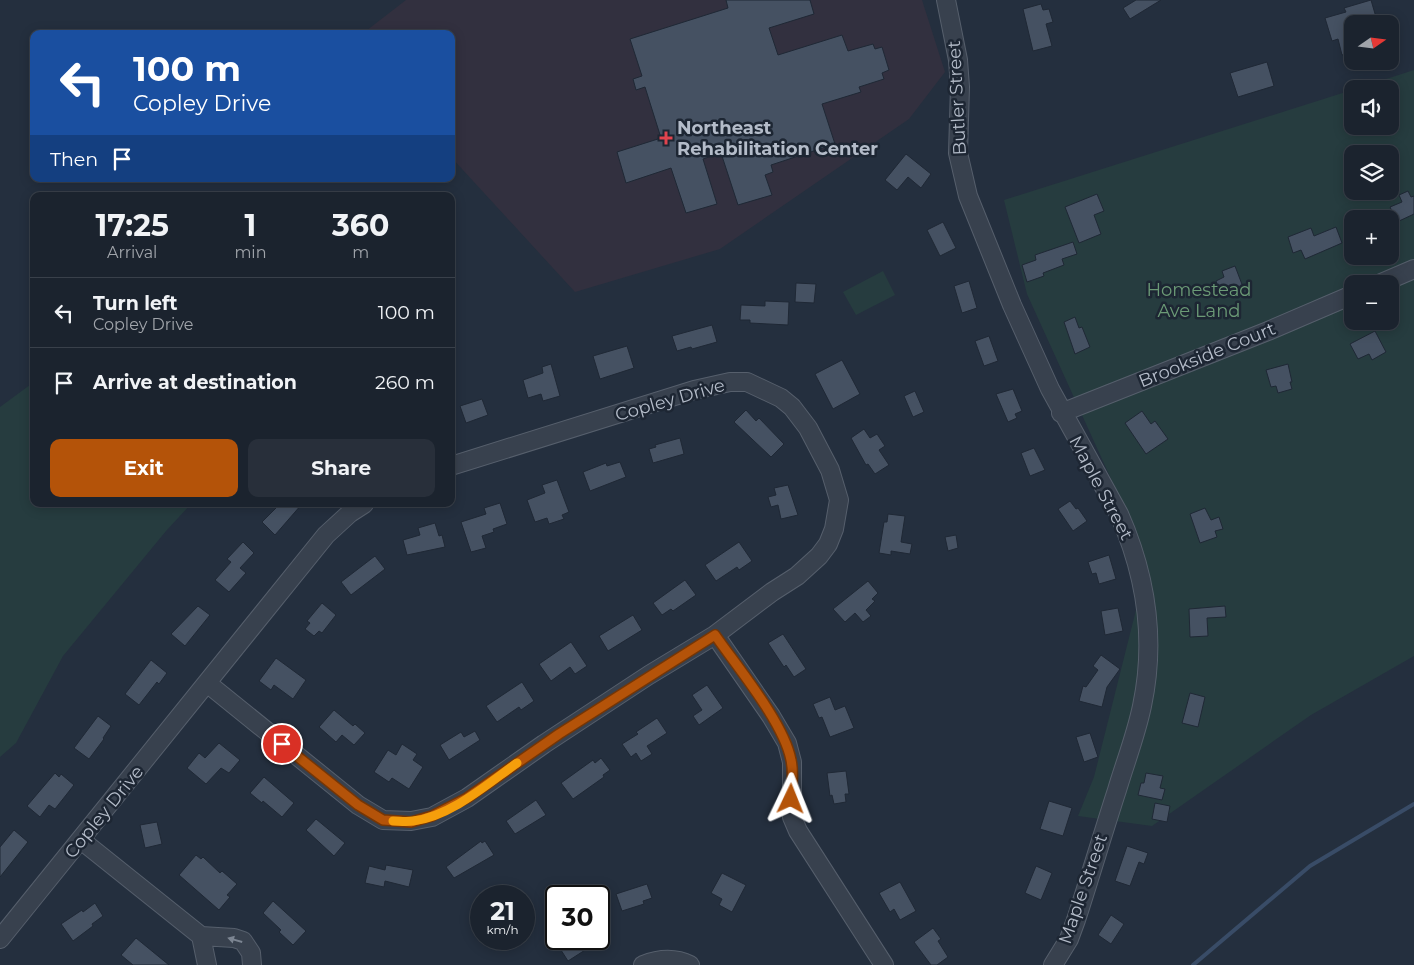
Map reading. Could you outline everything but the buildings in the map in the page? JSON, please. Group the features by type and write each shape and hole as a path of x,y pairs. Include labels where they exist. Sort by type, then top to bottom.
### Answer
{"street":[{"name":"Butler Street","path":"946,0 958,60 960,87 958,153 968,196"},
{"name":"Maple Street","path":"968,196 1012,305 1062,413 1119,514 1141,577 1146,602 1148,645 1142,707 1076,920 1069,939 1053,965"},
{"path":"1399,275 1414,269"},
{"name":"Brookside Court","path":"1062,413 1268,331 1344,298"},
{"name":"Copley Drive","path":"207,683 358,805 383,820 411,822 432,816 467,798 552,739 715,635 772,592 808,568 828,544 834,529 839,500 830,470 808,428 792,407 781,398 748,382 730,382 694,390 455,465"},
{"name":"Copley Drive","path":"0,939 326,535 359,507"},
{"path":"715,635 771,716 787,743 792,762 792,817 798,831 884,965"},
{"path":"81,840 201,936 234,938 243,941 251,953 252,965"},
{"path":"201,936 207,965"},
{"path":"643,965 658,959 683,961 690,965"}],"shaded area":[{"name":"Northeast Rehabilitation Center","path":"406,0 922,0 945,72 909,119 720,249 575,292 455,161 455,30 367,30"}],"green space":[{"name":"Homestead Ave Land","path":"1414,70 1414,656 1311,715 1152,826 1078,816 1094,777 1137,606 1117,492 1027,294 1004,200 1344,93 1344,135 1399,135 1399,80 1383,80"},
{"path":"883,271 895,295 856,315 843,292"},
{"path":"30,385 30,507 188,507 166,531 63,656 16,743 0,757 0,407"}],"waterway":[{"path":"1193,965 1310,866 1414,804"}],"slow traffic":[{"path":"393,821 411,822 432,816 467,798 517,763"}],"place":[{"name":"Northeast Rehabilitation Center","path":"666,138"}],"route":[{"path":"282,744 358,805 383,820 411,822 432,816 467,798 559,734 715,635 771,716 787,743 792,762 791,799"}]}
